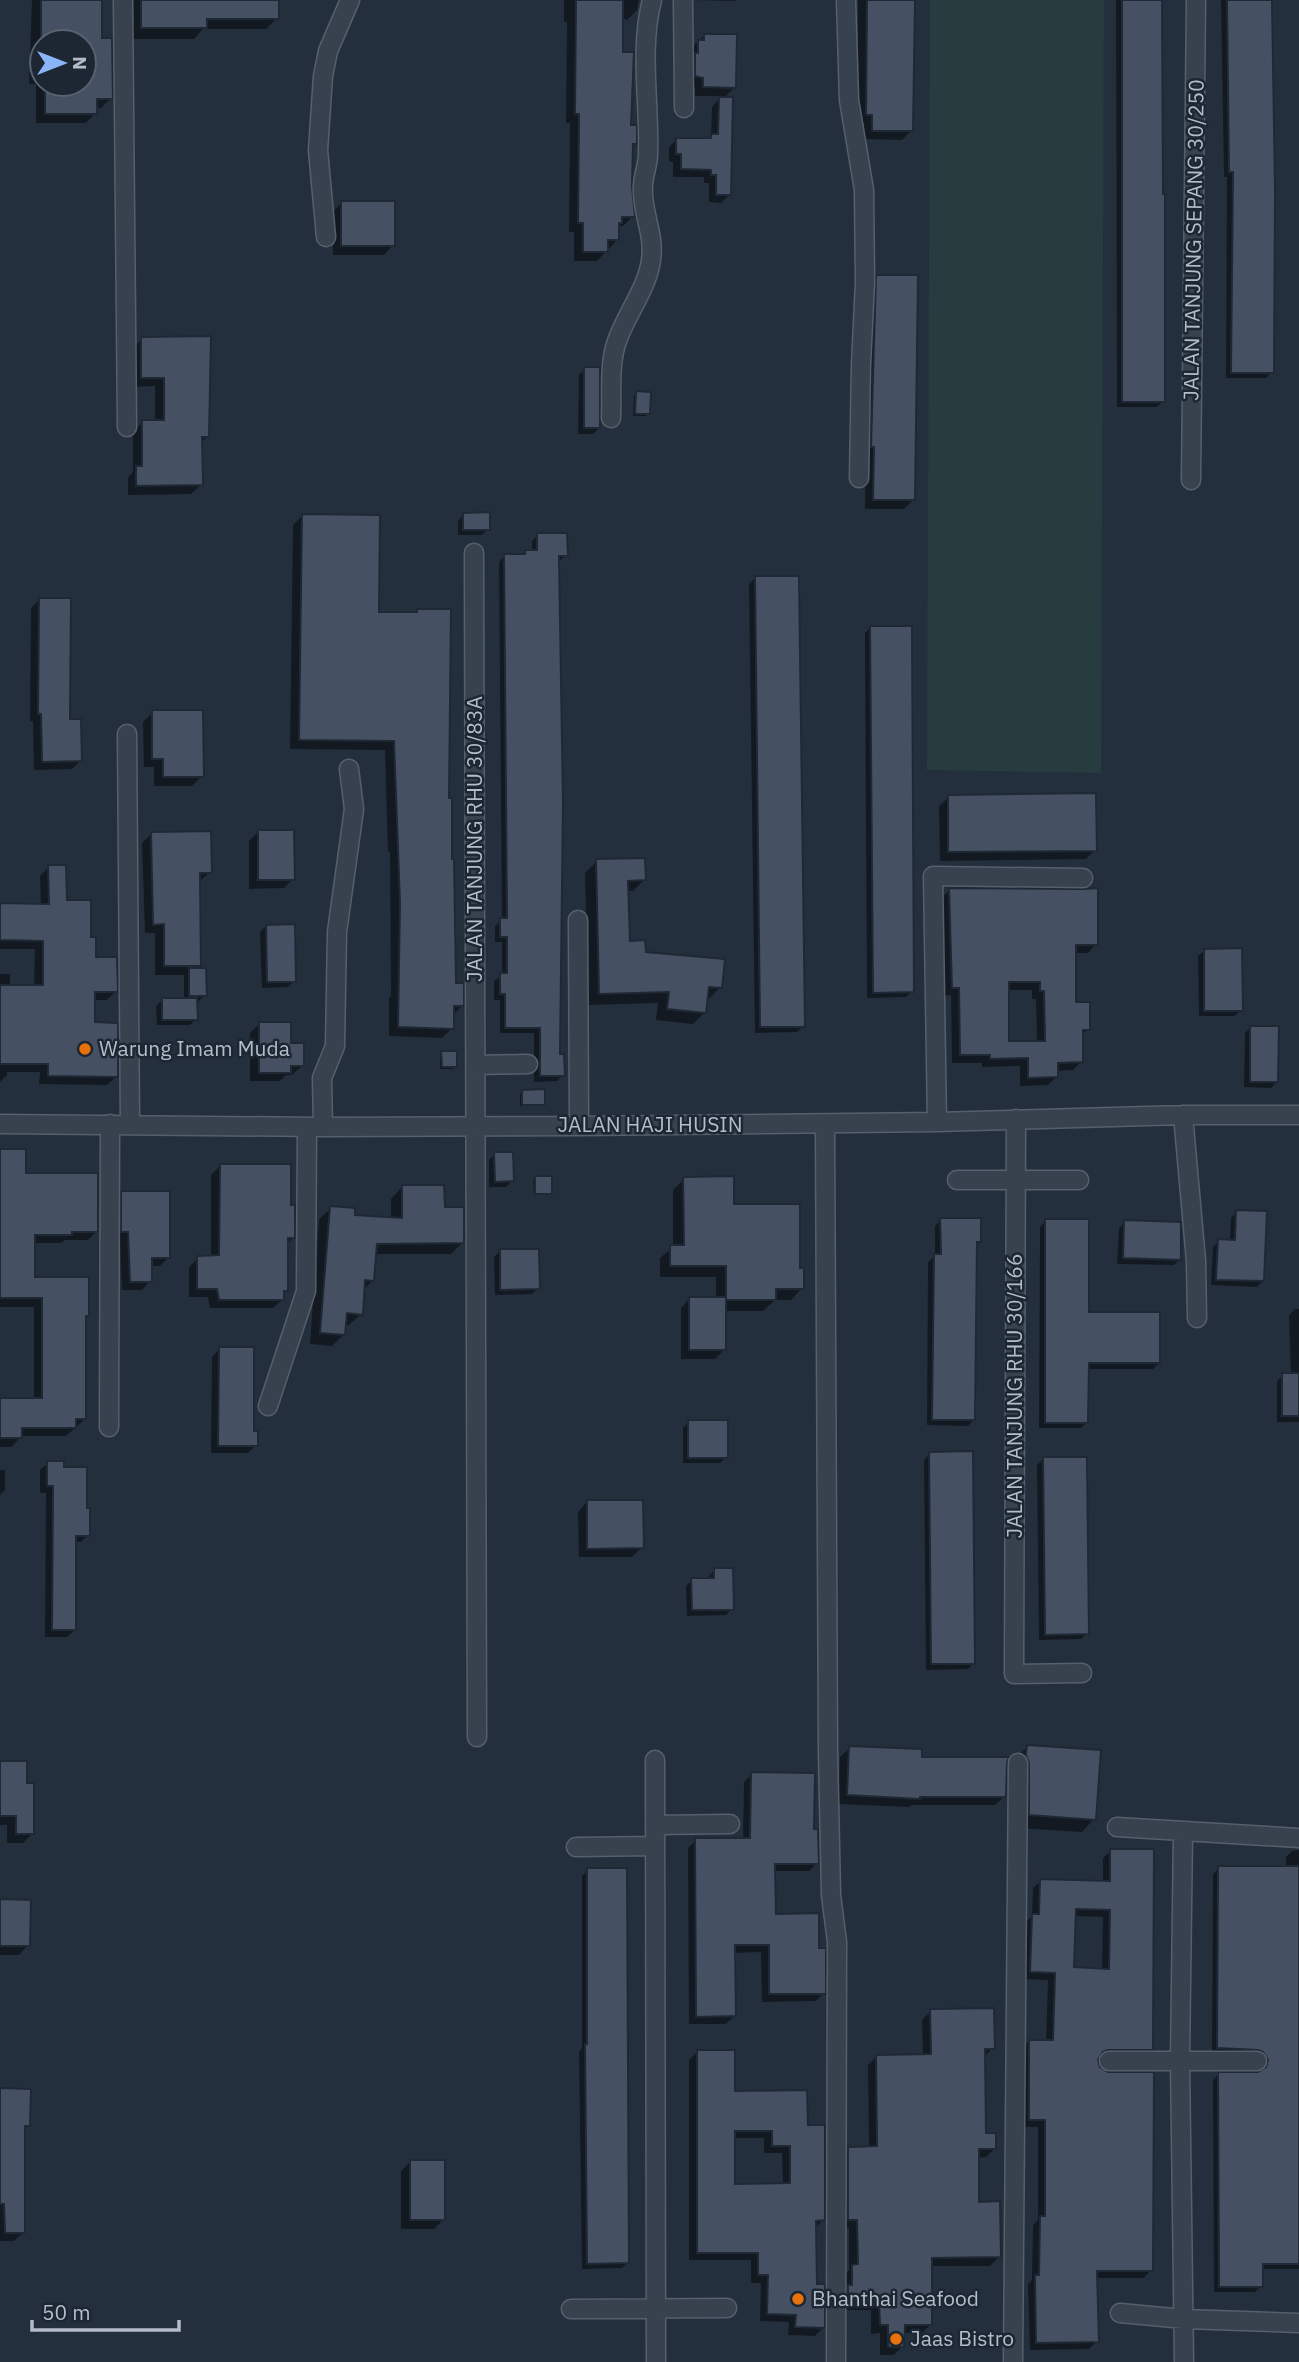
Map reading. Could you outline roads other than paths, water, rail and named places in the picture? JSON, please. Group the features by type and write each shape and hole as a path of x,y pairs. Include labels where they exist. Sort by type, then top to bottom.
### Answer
{"street":[{"path":"123,0 127,427"},
{"path":"326,237 318,150 323,76 328,51 350,0"},
{"path":"611,418 616,343 648,277 651,260 652,234 644,204 643,186 648,158 646,86 648,15 652,0"},
{"path":"683,0 684,108"},
{"path":"846,0 849,100 864,190 865,282 859,478"},
{"name":"JALAN TANJUNG SEPANG 30/250","path":"1191,480 1196,0"},
{"name":"JALAN TANJUNG RHU 30/83A","path":"474,553 477,1737"},
{"path":"127,734 130,1124"},
{"path":"268,1406 296,1328 306,1291 315,1127 322,1078 335,1046 337,933 354,809 349,769"},
{"path":"937,1122 933,876 1083,878"},
{"path":"578,920 579,1126"},
{"path":"476,1065 528,1064"},
{"path":"1183,1115 1196,1261 1197,1318"},
{"name":"JALAN HAJI HUSIN","path":"0,1124 579,1126 1299,1115"},
{"name":"JALAN TANJUNG RHU 30/166","path":"1016,1119 1014,1674 1082,1673"},
{"path":"109,1427 110,1124"},
{"path":"825,1124 828,1751 831,1895 837,1942 836,2362"},
{"path":"957,1180 1080,1180"},
{"path":"655,1760 656,2362"},
{"path":"1013,2362 1018,1762"},
{"path":"655,1825 730,1825"},
{"path":"1117,1827 1299,1838"},
{"path":"1183,1831 1180,2061 1184,2362"},
{"path":"576,1847 654,1846"},
{"path":"1110,2061 1257,2061"},
{"path":"571,2309 727,2308"},
{"path":"1120,2314 1299,2323"}],"place":[{"name":"Warung Imam Muda","path":"85,1049"},
{"name":"Bhanthai Seafood","path":"798,2299"},
{"name":"Jaas Bistro","path":"896,2339"}]}
